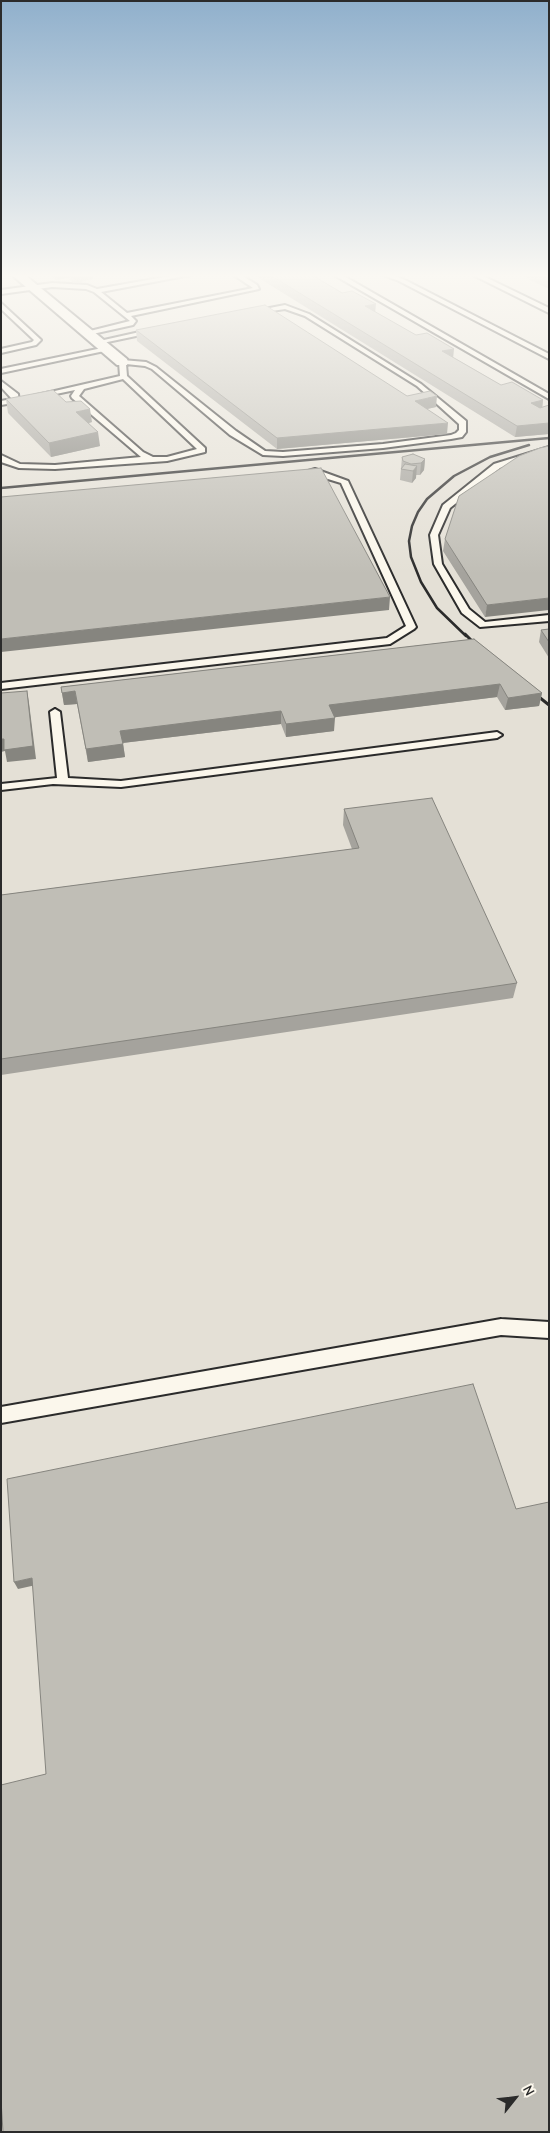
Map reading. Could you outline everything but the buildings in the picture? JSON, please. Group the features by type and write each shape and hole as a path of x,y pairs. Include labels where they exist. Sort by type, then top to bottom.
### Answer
{"lane":[{"path":"162,375 233,433 264,453 283,454 383,446 451,438 459,435 463,430 463,423 419,385 402,375"},
{"path":"510,375 549,397"},
{"path":"1,403 124,377 202,450 167,460 152,459 56,467 20,466 1,458"},
{"path":"1,383 16,396 16,400"},
{"path":"81,387 75,396 140,454 152,459"},
{"path":"549,449 497,466 446,507 434,535 438,564 465,611 483,625 549,618"},
{"path":"1,686 390,641 411,627 344,481 315,471 296,473"},
{"path":"55,712 63,781"},
{"path":"1,787 63,781 121,784 497,735"},
{"path":"1,1415 500,1327 549,1330"}],"shaded area":[{"path":"1,375 549,375 549,2132 1,2132"}],"railway":[{"path":"1,488 549,438"},
{"path":"466,636 437,608 421,582 411,557 409,541 412,526 418,512 427,499 454,476 490,457 529,445"},
{"path":"465,634 479,648"},
{"path":"529,689 549,705"}]}
